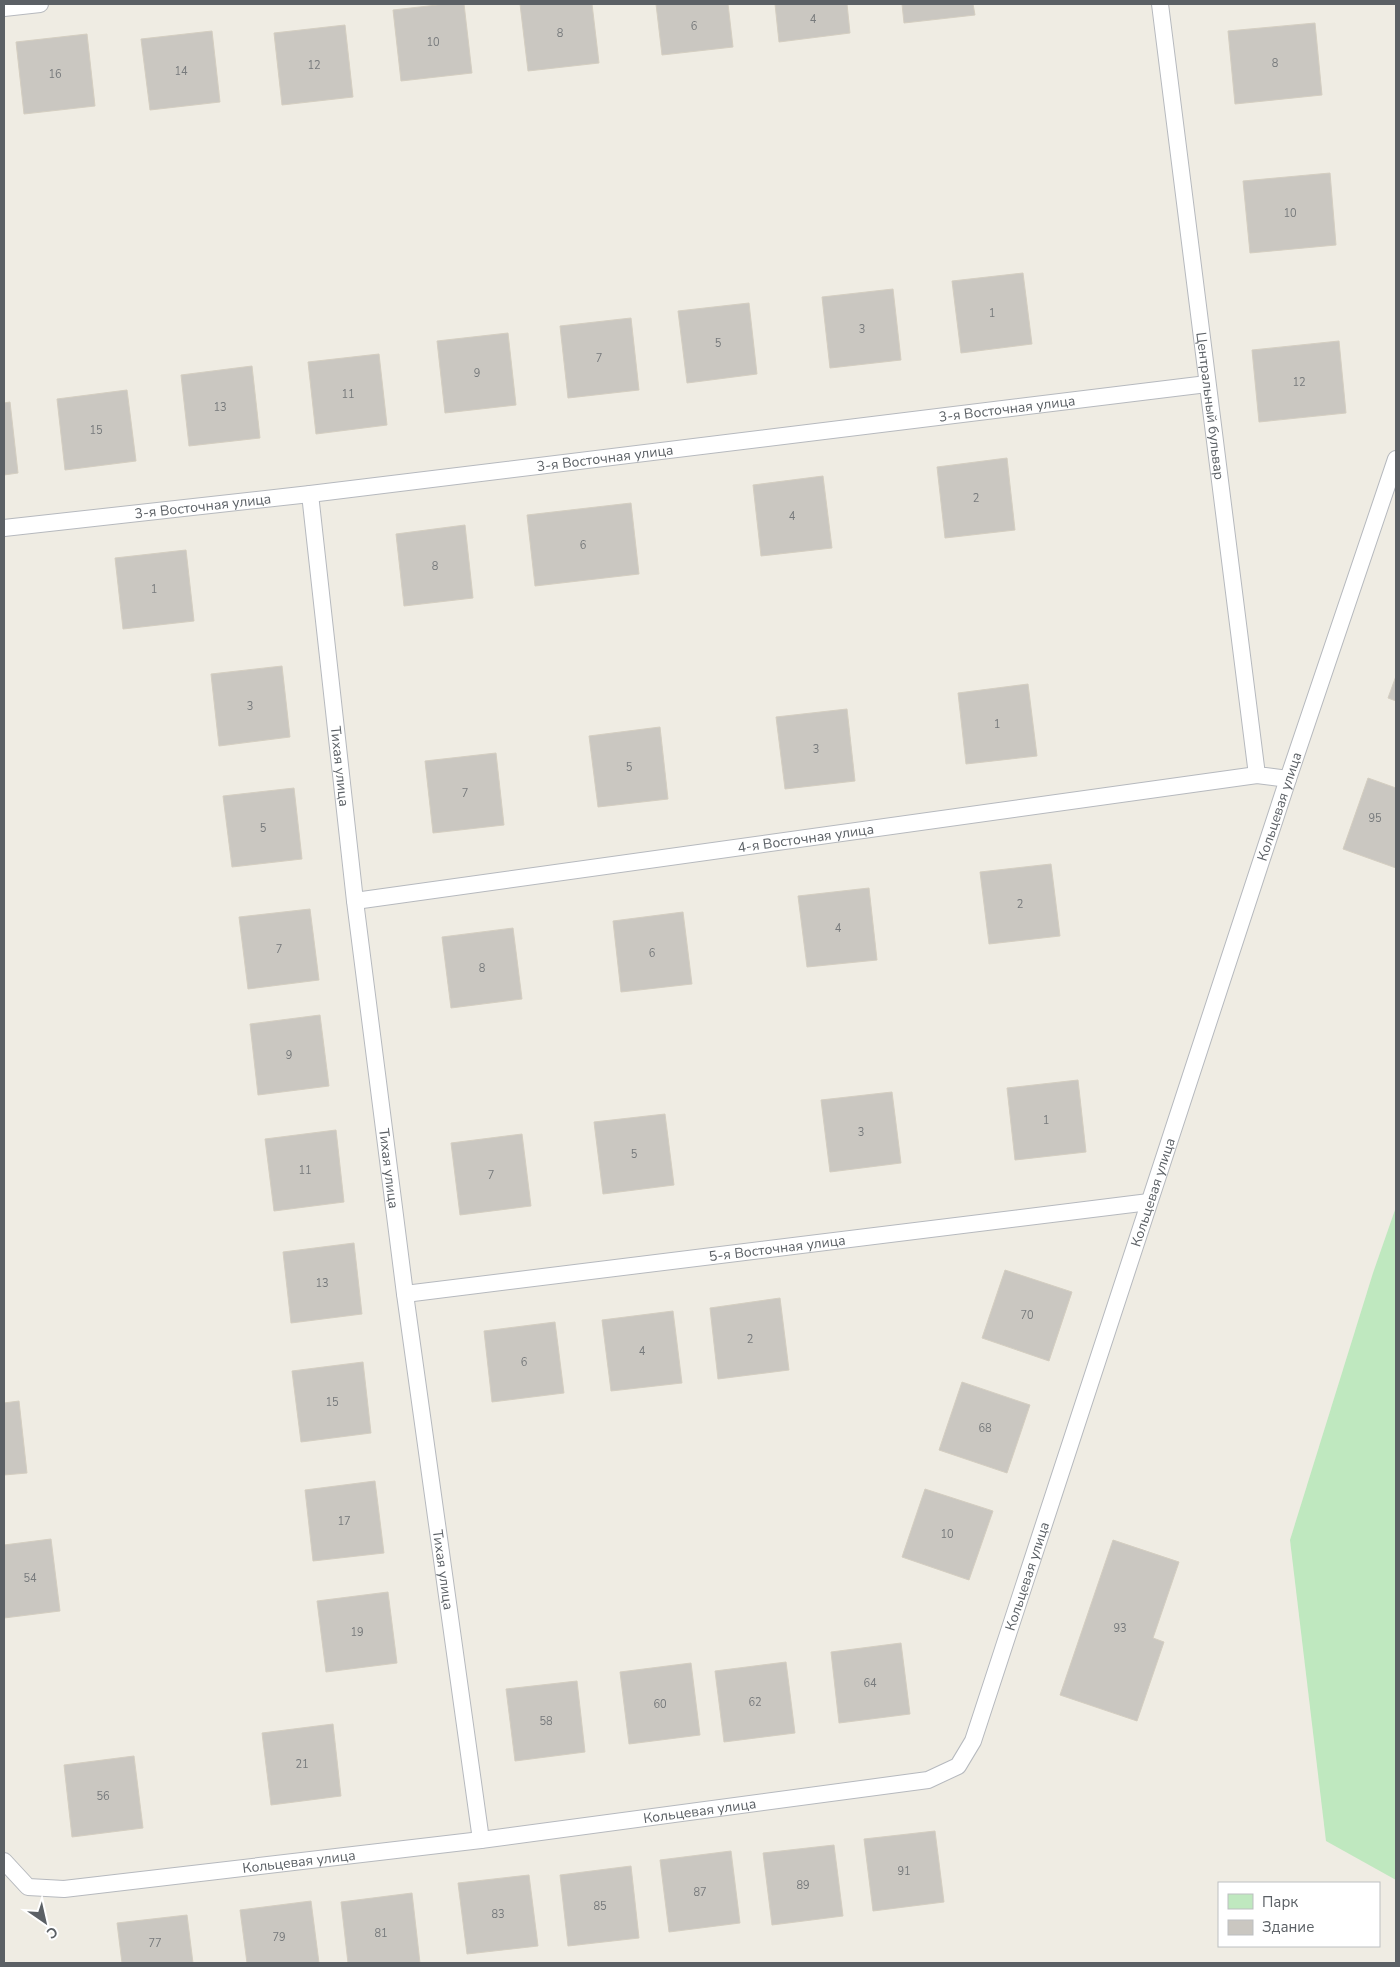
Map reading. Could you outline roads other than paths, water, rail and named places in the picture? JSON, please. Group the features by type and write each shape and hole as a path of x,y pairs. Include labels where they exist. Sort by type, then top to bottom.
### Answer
{"lane":[{"path":"4,8 40,4"},
{"name":"Центральный бульвар","path":"1160,4 1257,775"},
{"name":"3-я Восточная улица","path":"4,528 310,494 1207,384"},
{"name":"Кольцевая улица","path":"4,1861 28,1887 64,1889 481,1840 928,1780 958,1766 973,1741 1288,779 1396,459"},
{"name":"Тихая улица","path":"310,494 355,900 405,1294 481,1840"},
{"path":"1257,775 1288,779"},
{"name":"4-я Восточная улица","path":"355,900 1257,775"},
{"name":"5-я Восточная улица","path":"405,1294 1149,1202"}]}
